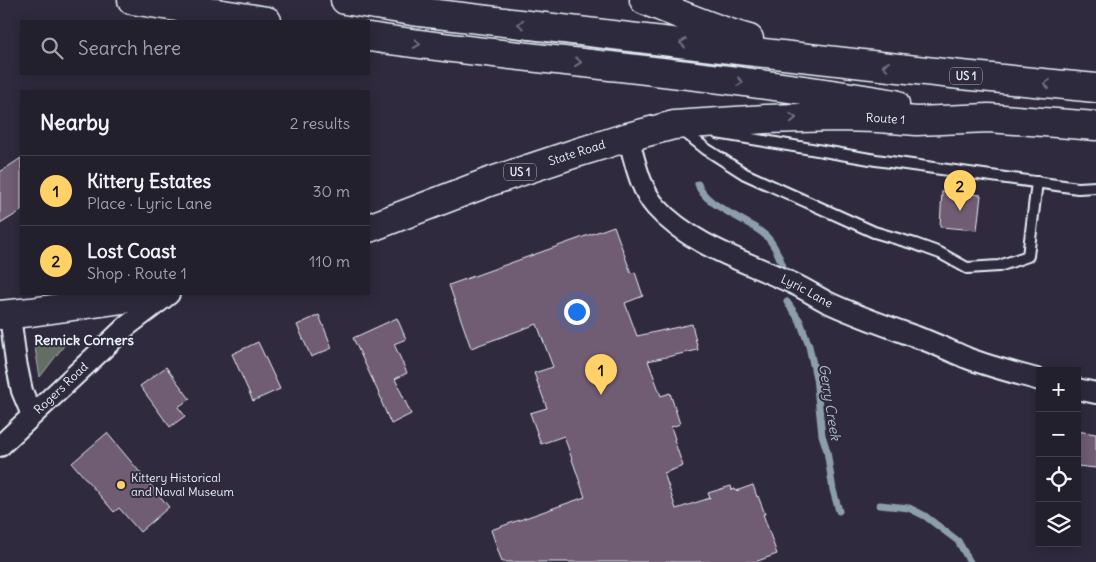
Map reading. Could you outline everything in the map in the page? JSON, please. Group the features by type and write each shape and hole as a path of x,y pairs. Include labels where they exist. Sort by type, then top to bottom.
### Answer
{"main road":[{"path":"132,0 261,20"},
{"path":"345,0 412,11 836,60"},
{"name":"US 1","path":"644,0 687,18 736,35 836,60 970,76 1096,88"},
{"path":"370,37 428,46 622,67 831,94 913,108 989,118"},
{"name":"Route 1","path":"674,125 809,118 878,118 917,121 989,118 1096,126"},
{"name":"State Road","path":"370,228 489,182 572,154 674,125"},
{"path":"5,315 152,295"}],"street":[{"name":"Lyric Lane","path":"628,137 640,178 648,197 672,222 694,238 734,258 796,284 809,293 850,312 969,358 1036,379"},
{"name":"Rogers Road","path":"0,446 127,326 168,295"},
{"path":"5,315 22,391 32,415"},
{"path":"1081,390 1096,393"}],"lane":[{"path":"674,125 706,150 745,174 874,232 940,253 967,268 999,266 1028,256 1037,182"},
{"path":"674,125 876,160 1078,188 1096,187"}],"green space":[{"path":"69,339 40,377 34,342"}],"building":[{"path":"20,159 20,212 0,224 0,172"},
{"path":"942,191 981,195 977,230 940,227"},
{"path":"614,226 631,273 635,272 643,296 625,303 637,336 692,324 698,350 648,361 661,396 670,393 680,424 671,427 683,466 664,473 676,509 710,498 708,493 731,486 732,490 735,489 736,491 753,485 765,514 763,514 777,554 755,562 502,562 491,530 585,497 564,436 541,444 530,413 547,408 534,373 553,367 537,324 471,348 449,285"},
{"path":"319,315 332,348 311,357 297,325"},
{"path":"397,318 406,339 394,344 407,373 395,379 411,414 391,424 353,338"},
{"path":"258,342 280,389 253,401 232,354"},
{"path":"166,367 190,399 178,407 185,416 170,427 140,386"},
{"path":"1081,432 1096,434 1096,468 1081,466"},
{"name":"Kittery Historical and Naval Museum","path":"107,433 169,507 140,532 119,508 114,512 72,463"}],"waterway":[{"name":"Gerry Creek","path":"698,184 709,200 761,231 775,248 783,266"},
{"name":"Gerry Creek","path":"787,302 800,321 809,346 816,378 822,435 839,511"},
{"name":"Gerry Creek","path":"880,505 909,508 925,516 958,541 970,562"}],"place":[{"name":"Lost Coast","path":"960,211"},
{"name":"Kittery Estates","path":"601,395"},
{"name":"Kittery Historical and Naval Museum","path":"121,485"}],"district":[{"name":"Remick Corners","path":"84,340"}]}
